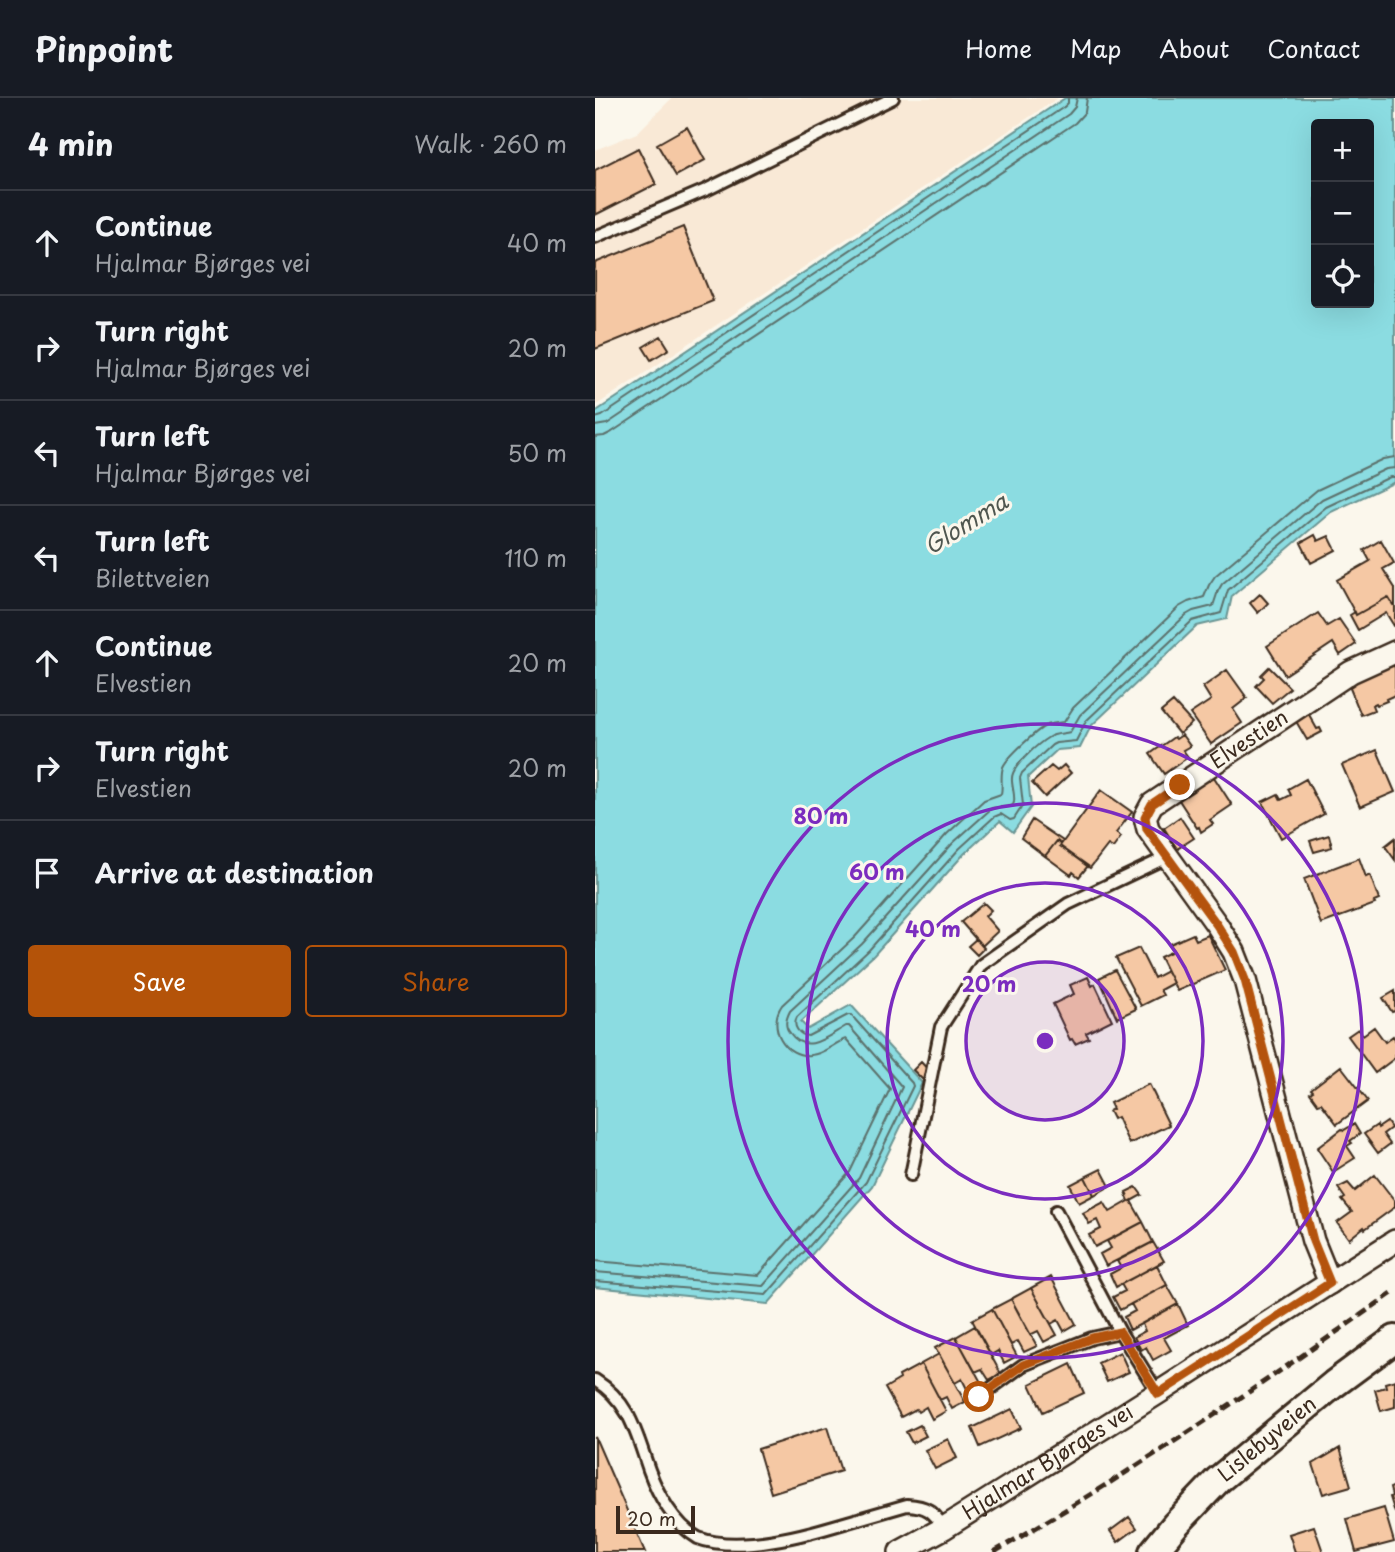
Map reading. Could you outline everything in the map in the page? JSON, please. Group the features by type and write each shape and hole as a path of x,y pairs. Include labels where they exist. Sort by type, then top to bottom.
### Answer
{"street":[{"name":"Elvestien","path":"1330,1283 1313,1241 1245,980 1234,952 1147,829 1145,817 1152,804 1351,671 1395,652"},
{"name":"Hjalmar Bjørges vei","path":"900,1552 944,1528 1158,1394 1395,1241"},
{"name":"Lislebyveien","path":"1153,1552 1217,1480 1334,1384 1395,1339"}],"lane":[{"path":"595,237 708,189 893,98"},
{"path":"911,1174 941,1027 981,965 1068,904 1167,857"},
{"name":"Hjalmar Bjørges vei","path":"1056,1211 1120,1332 1158,1394"},
{"path":"979,1397 1023,1365 1092,1338 1120,1332"},
{"path":"595,1380 607,1388 624,1407 636,1430 659,1494 669,1510 698,1538 729,1547 768,1543 795,1538 907,1505 920,1506 935,1514 944,1528"}],"shaded area":[{"path":"672,98 1058,98 595,406 595,150 637,133"}],"water":[{"name":"Glomma","path":"1065,98 1395,98 1395,482 1331,512 1232,596 1227,619 1197,626 1091,726 1080,748 1057,750 1028,777 1031,807 1013,832 1000,821 964,854 874,955 801,1022 808,1029 851,1005 922,1083 872,1186 768,1304 595,1287 595,412"}],"building":[{"path":"687,127 705,160 676,176 657,144"},
{"path":"638,148 656,184 595,215 595,170"},
{"path":"683,227 713,301 595,349 595,263"},
{"path":"661,336 669,349 651,360 643,347"},
{"path":"1315,535 1318,541 1329,536 1336,550 1311,563 1301,543"},
{"path":"1381,540 1394,563 1383,569 1395,588 1395,604 1393,605 1388,597 1356,615 1337,580 1370,561 1364,550"},
{"path":"1260,594 1268,603 1258,613 1250,603"},
{"path":"1388,597 1393,605 1395,604 1395,625 1386,613 1358,630 1350,615 1355,612 1356,615"},
{"path":"1318,613 1327,626 1339,619 1356,644 1340,655 1333,643 1285,675 1267,646"},
{"path":"1393,663 1395,695 1386,699 1387,701 1372,705 1374,710 1361,715 1347,681"},
{"path":"1269,667 1290,688 1272,703 1256,686"},
{"path":"1227,670 1247,698 1233,709 1242,723 1211,744 1190,714 1211,700 1203,687"},
{"path":"1173,702 1192,723 1179,734 1161,712"},
{"path":"1307,711 1317,729 1320,728 1322,732 1307,740 1294,718"},
{"path":"1182,735 1190,746 1183,750 1188,757 1164,774 1150,754 1174,737 1176,739"},
{"path":"1377,750 1395,792 1360,807 1342,765"},
{"path":"1064,765 1071,773 1045,797 1032,783 1051,766 1057,771"},
{"path":"1212,774 1232,805 1210,820 1213,824 1201,832 1177,797"},
{"path":"1306,779 1324,814 1281,838 1262,802 1278,794 1281,800 1291,795 1288,789"},
{"path":"1101,790 1132,812 1116,833 1121,837 1113,848 1108,845 1090,868 1060,846"},
{"path":"1180,817 1194,838 1177,849 1164,828"},
{"path":"1032,820 1063,841 1061,844 1057,841 1045,856 1021,838"},
{"path":"1329,835 1332,847 1314,852 1310,841"},
{"path":"1395,838 1395,860 1385,846"},
{"path":"1057,841 1088,866 1079,877 1073,872 1071,875 1045,856"},
{"path":"1359,858 1366,877 1370,875 1379,900 1374,902 1375,904 1321,924 1304,879"},
{"path":"984,903 991,910 985,916 998,931 982,946 961,922"},
{"path":"1193,934 1196,940 1208,935 1225,970 1177,991 1160,957 1173,951 1170,944"},
{"path":"976,939 984,948 977,955 968,946"},
{"path":"1139,948 1154,978 1167,971 1173,983 1160,990 1163,995 1141,1006 1116,958"},
{"path":"1115,970 1136,1009 1117,1018 1099,978"},
{"path":"1088,977 1092,986 1095,984 1112,1020 1086,1033 1089,1038 1075,1044 1070,1040 1053,1004 1074,994 1070,985"},
{"path":"1395,991 1395,1011 1392,1012 1383,998"},
{"path":"1374,1027 1385,1042 1393,1036 1395,1039 1395,1058 1375,1073 1348,1036 1358,1029 1363,1035"},
{"path":"921,1062 930,1072 923,1080 913,1070"},
{"path":"1341,1066 1368,1101 1337,1124 1310,1093 1313,1091 1311,1089"},
{"path":"1149,1084 1169,1125 1129,1144 1117,1117 1113,1119 1109,1111 1113,1109 1110,1103"},
{"path":"1387,1122 1391,1128 1383,1134 1390,1144 1378,1153 1364,1134"},
{"path":"1354,1124 1360,1134 1347,1146 1355,1158 1333,1172 1317,1148 1342,1129"},
{"path":"1101,1169 1110,1186 1094,1195 1085,1177"},
{"path":"1375,1175 1395,1201 1395,1207 1349,1239 1337,1223 1352,1212 1342,1200 1345,1198 1338,1188 1348,1183 1355,1191"},
{"path":"1085,1177 1094,1195 1079,1203 1070,1185"},
{"path":"1136,1187 1142,1195 1131,1201 1143,1222 1095,1247 1089,1235 1101,1229 1097,1220 1089,1224 1083,1213 1104,1202 1110,1212 1129,1201 1126,1192"},
{"path":"1143,1222 1153,1242 1106,1266 1100,1254 1111,1248 1107,1241"},
{"path":"1153,1242 1164,1261 1116,1287 1110,1274 1121,1268 1117,1261"},
{"path":"1157,1265 1167,1285 1120,1310 1113,1297 1125,1291 1121,1284"},
{"path":"1051,1277 1076,1324 1064,1331 1058,1320 1051,1324 1031,1288"},
{"path":"1167,1285 1178,1304 1130,1330 1124,1317 1135,1311 1131,1304"},
{"path":"1031,1288 1057,1335 1044,1342 1038,1331 1030,1335 1011,1299"},
{"path":"1011,1299 1037,1346 1024,1352 1018,1341 1011,1345 992,1309"},
{"path":"1178,1304 1188,1325 1164,1338 1171,1350 1153,1360 1146,1347 1141,1350 1134,1337 1145,1331 1142,1324"},
{"path":"992,1309 1017,1356 1004,1363 998,1351 991,1355 972,1320"},
{"path":"975,1326 1001,1374 989,1380 982,1369 975,1372 956,1337"},
{"path":"956,1337 982,1384 968,1391 962,1379 955,1383 935,1348"},
{"path":"1120,1352 1129,1372 1107,1382 1098,1363"},
{"path":"939,1354 965,1402 952,1409 946,1397 940,1400 921,1364"},
{"path":"921,1364 946,1411 932,1419 926,1407 901,1417 885,1388 900,1379 899,1376"},
{"path":"1071,1364 1084,1393 1043,1412 1030,1384"},
{"path":"1395,1380 1395,1407 1381,1411 1375,1390 1386,1387 1385,1383"},
{"path":"1012,1409 1021,1428 980,1447 972,1428"},
{"path":"920,1425 926,1436 912,1443 906,1432"},
{"path":"827,1427 841,1471 771,1493 758,1449"},
{"path":"595,1437 645,1552 595,1552"},
{"path":"948,1439 957,1458 935,1469 925,1450"},
{"path":"1340,1448 1351,1486 1323,1494 1313,1464"},
{"path":"1395,1486 1395,1513 1390,1488"},
{"path":"1384,1508 1394,1542 1356,1552 1347,1519"},
{"path":"1129,1517 1137,1528 1118,1542 1110,1531"},
{"path":"1314,1526 1323,1552 1295,1552 1289,1534"}],"railway":[{"path":"994,1552 1197,1426 1395,1291"}],"route":[{"path":"979,1397 1023,1365 1092,1338 1120,1332 1158,1394 1330,1283 1313,1241 1245,980 1234,952 1147,829 1145,817 1152,804 1180,785"}]}
